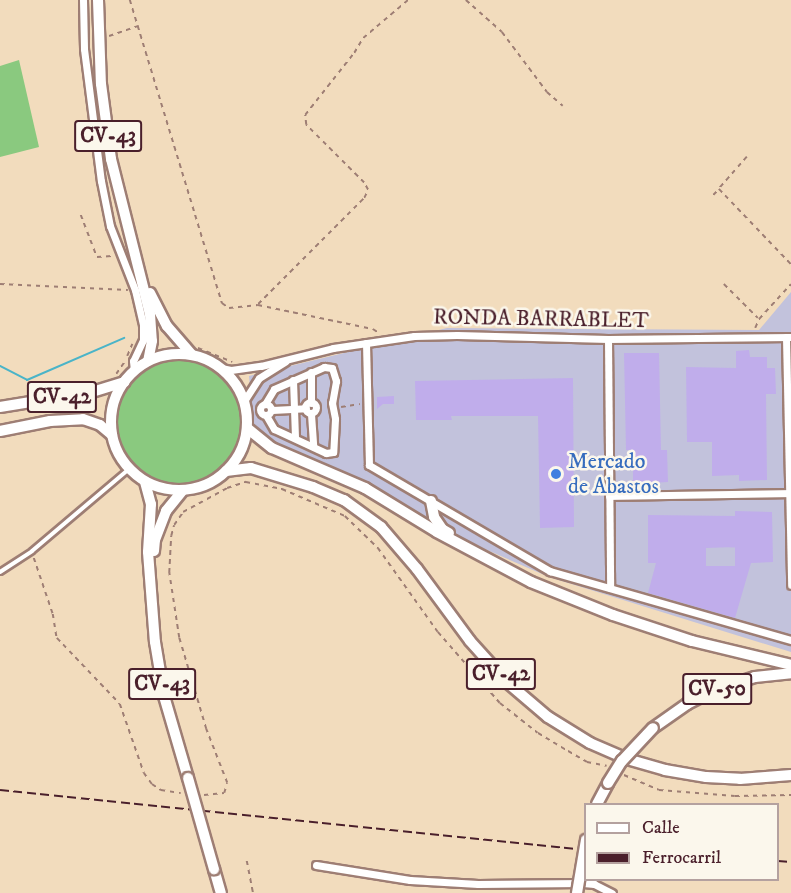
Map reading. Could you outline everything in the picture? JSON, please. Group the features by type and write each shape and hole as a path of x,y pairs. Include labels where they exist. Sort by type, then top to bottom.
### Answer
{"main road":[{"name":"CV-43","path":"98,0 101,84 111,159 152,330 148,361"},
{"name":"CV-43","path":"138,268 166,326 191,354 221,368 234,383 244,400 247,428 236,459 226,471 205,485 169,490 145,482 129,470 115,448 112,435 112,407 123,382 134,370 148,361 169,354 191,354"},
{"name":"CV-42","path":"0,407 99,390 123,382"},
{"name":"CV-42","path":"0,431 50,421 83,419 100,425 112,435"},
{"path":"247,428 272,448 365,488 437,532 531,582 613,615 670,634 791,665"},
{"name":"CV-42","path":"226,471 251,468 313,487 344,500 381,527 417,569 470,641 508,683 548,717 590,743 627,759 665,770 706,777 740,779 791,775"},
{"name":"CV-43","path":"145,482 151,504 148,552 150,587 155,642 164,696 221,893"},
{"name":"CV-43","path":"150,587 155,540 166,511 182,490"},
{"path":"430,501 434,517 442,529 531,582"},
{"name":"CV-50","path":"598,803 622,761 653,728 687,704 714,690 755,677 791,673"},
{"path":"577,893 584,847"}],"street":[{"path":"84,0 84,49 101,181 110,226 135,290 143,326 143,340 134,361 134,370"},
{"name":"RONDA BARRABLET","path":"221,368 231,370 261,366 293,357 366,343 457,335 608,339 788,337"},
{"path":"788,337 791,585"},
{"path":"608,339 610,588"},
{"path":"366,343 369,465 550,571 791,640"},
{"path":"244,400 259,378 293,357"},
{"path":"324,367 332,368 336,381 332,408 335,429 333,452 330,454 274,429 265,404 274,389 311,372 324,367"},
{"path":"311,372 313,446"},
{"path":"292,380 294,438"},
{"path":"269,412 332,408"},
{"path":"609,496 790,494"},
{"path":"316,865 410,880 478,884 594,884 612,893"}],"lane":[{"path":"0,572 32,551 129,470"}],"path":[{"path":"130,0 207,246 222,303 229,308 258,305 373,329 390,340"},
{"path":"258,305 364,198 368,190 364,183 306,125 305,115 363,38 408,0"},
{"path":"466,0 502,32 547,92 563,106"},
{"path":"99,39 139,26"},
{"path":"713,195 747,157"},
{"path":"719,189 791,264"},
{"path":"81,215 97,256 122,255"},
{"path":"0,284 135,290"},
{"path":"724,284 759,319"},
{"path":"751,338 759,319 791,284"},
{"path":"332,408 367,404"},
{"path":"196,794 216,795 224,792 227,783 206,729 179,638 169,573 171,536 174,525 183,512 227,488 246,482 282,489 345,516 378,548 438,632 500,703 538,733 568,751 587,762 611,768"},
{"path":"32,551 51,606 57,638 120,704 144,772 152,784 161,790 187,793"},
{"path":"618,772 660,790 735,796 791,795"},
{"path":"247,861 253,893"}],"shaded area":[{"path":"791,292 791,652 549,577 388,507 255,442 249,376 447,328 759,330"}],"green space":[{"path":"19,60 39,147 0,157 0,66"},
{"path":"179,360 203,365 223,378 236,398 241,422 236,446 223,466 203,479 179,484 155,479 135,466 122,446 117,422 122,398 135,378 155,365"}],"building":[{"path":"749,350 750,357 767,357 767,368 775,368 776,394 766,394 767,480 739,481 739,475 712,476 712,442 687,442 686,367 736,368 736,351"},
{"path":"624,353 659,353 661,450 667,450 668,482 633,484 633,450 626,450"},
{"name":"Mercado de Abastos","path":"573,378 574,527 540,528 538,416 451,416 452,420 416,420 415,381"},
{"path":"394,396 394,404 383,404 377,409 377,397"},
{"path":"735,511 772,512 773,562 751,563 735,618 648,593 656,563 648,563 648,515 735,516","holes":["735,547 735,566 706,566 706,548"]}],"waterway":[{"path":"0,366 27,380 124,338"}],"railway":[{"path":"0,790 584,850"},
{"path":"779,861 791,862"}],"place":[{"name":"Mercado de Abastos","path":"556,474"}]}
